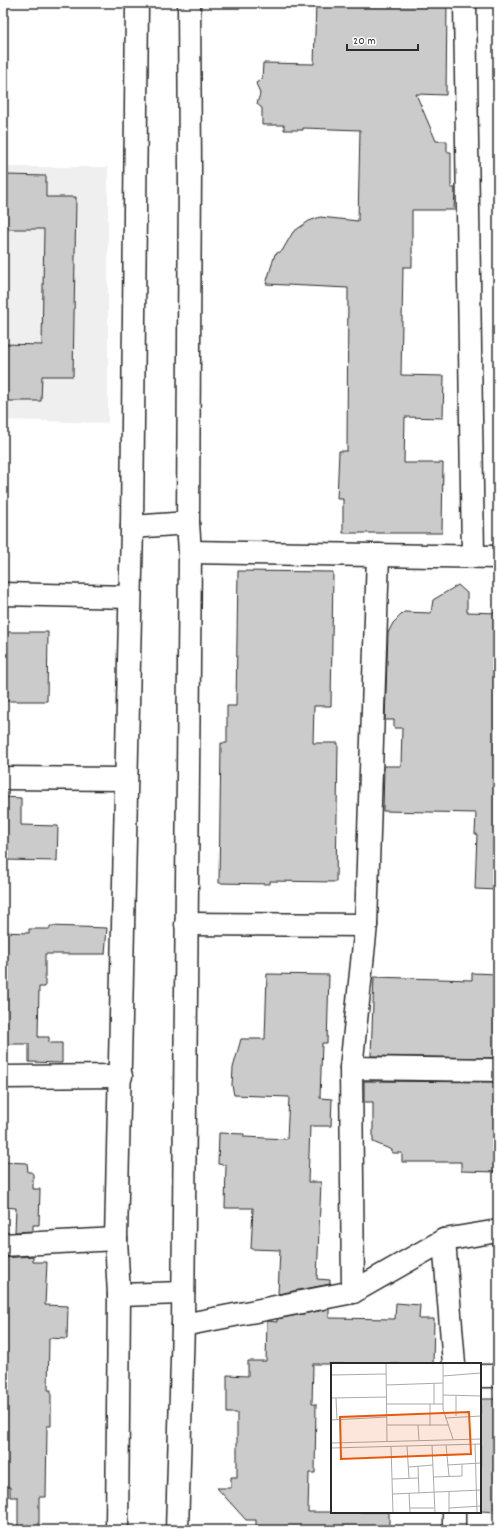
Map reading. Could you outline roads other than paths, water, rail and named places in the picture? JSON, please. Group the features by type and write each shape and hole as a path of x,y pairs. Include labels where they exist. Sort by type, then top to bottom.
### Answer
{"street":[{"path":"117,1530 119,1295 116,1239 121,1076 129,597 132,528 137,3"},
{"path":"177,1530 183,1325 190,552 188,523 190,169 189,3"},
{"path":"465,3 473,556"},
{"path":"132,528 188,523"},
{"path":"190,552 498,557"},
{"path":"353,1292 351,1068 366,925 378,555"},
{"path":"3,594 129,597"},
{"path":"3,778 125,779"},
{"path":"186,924 366,925"},
{"path":"351,1068 498,1070"},
{"path":"3,1077 121,1076"},
{"path":"183,1325 353,1292 444,1240 498,1231"},
{"path":"3,1246 116,1239"},
{"path":"444,1240 454,1363"},
{"path":"119,1295 183,1293"},
{"path":"481,1376 498,1376"},
{"path":"454,1513 454,1530"}]}
